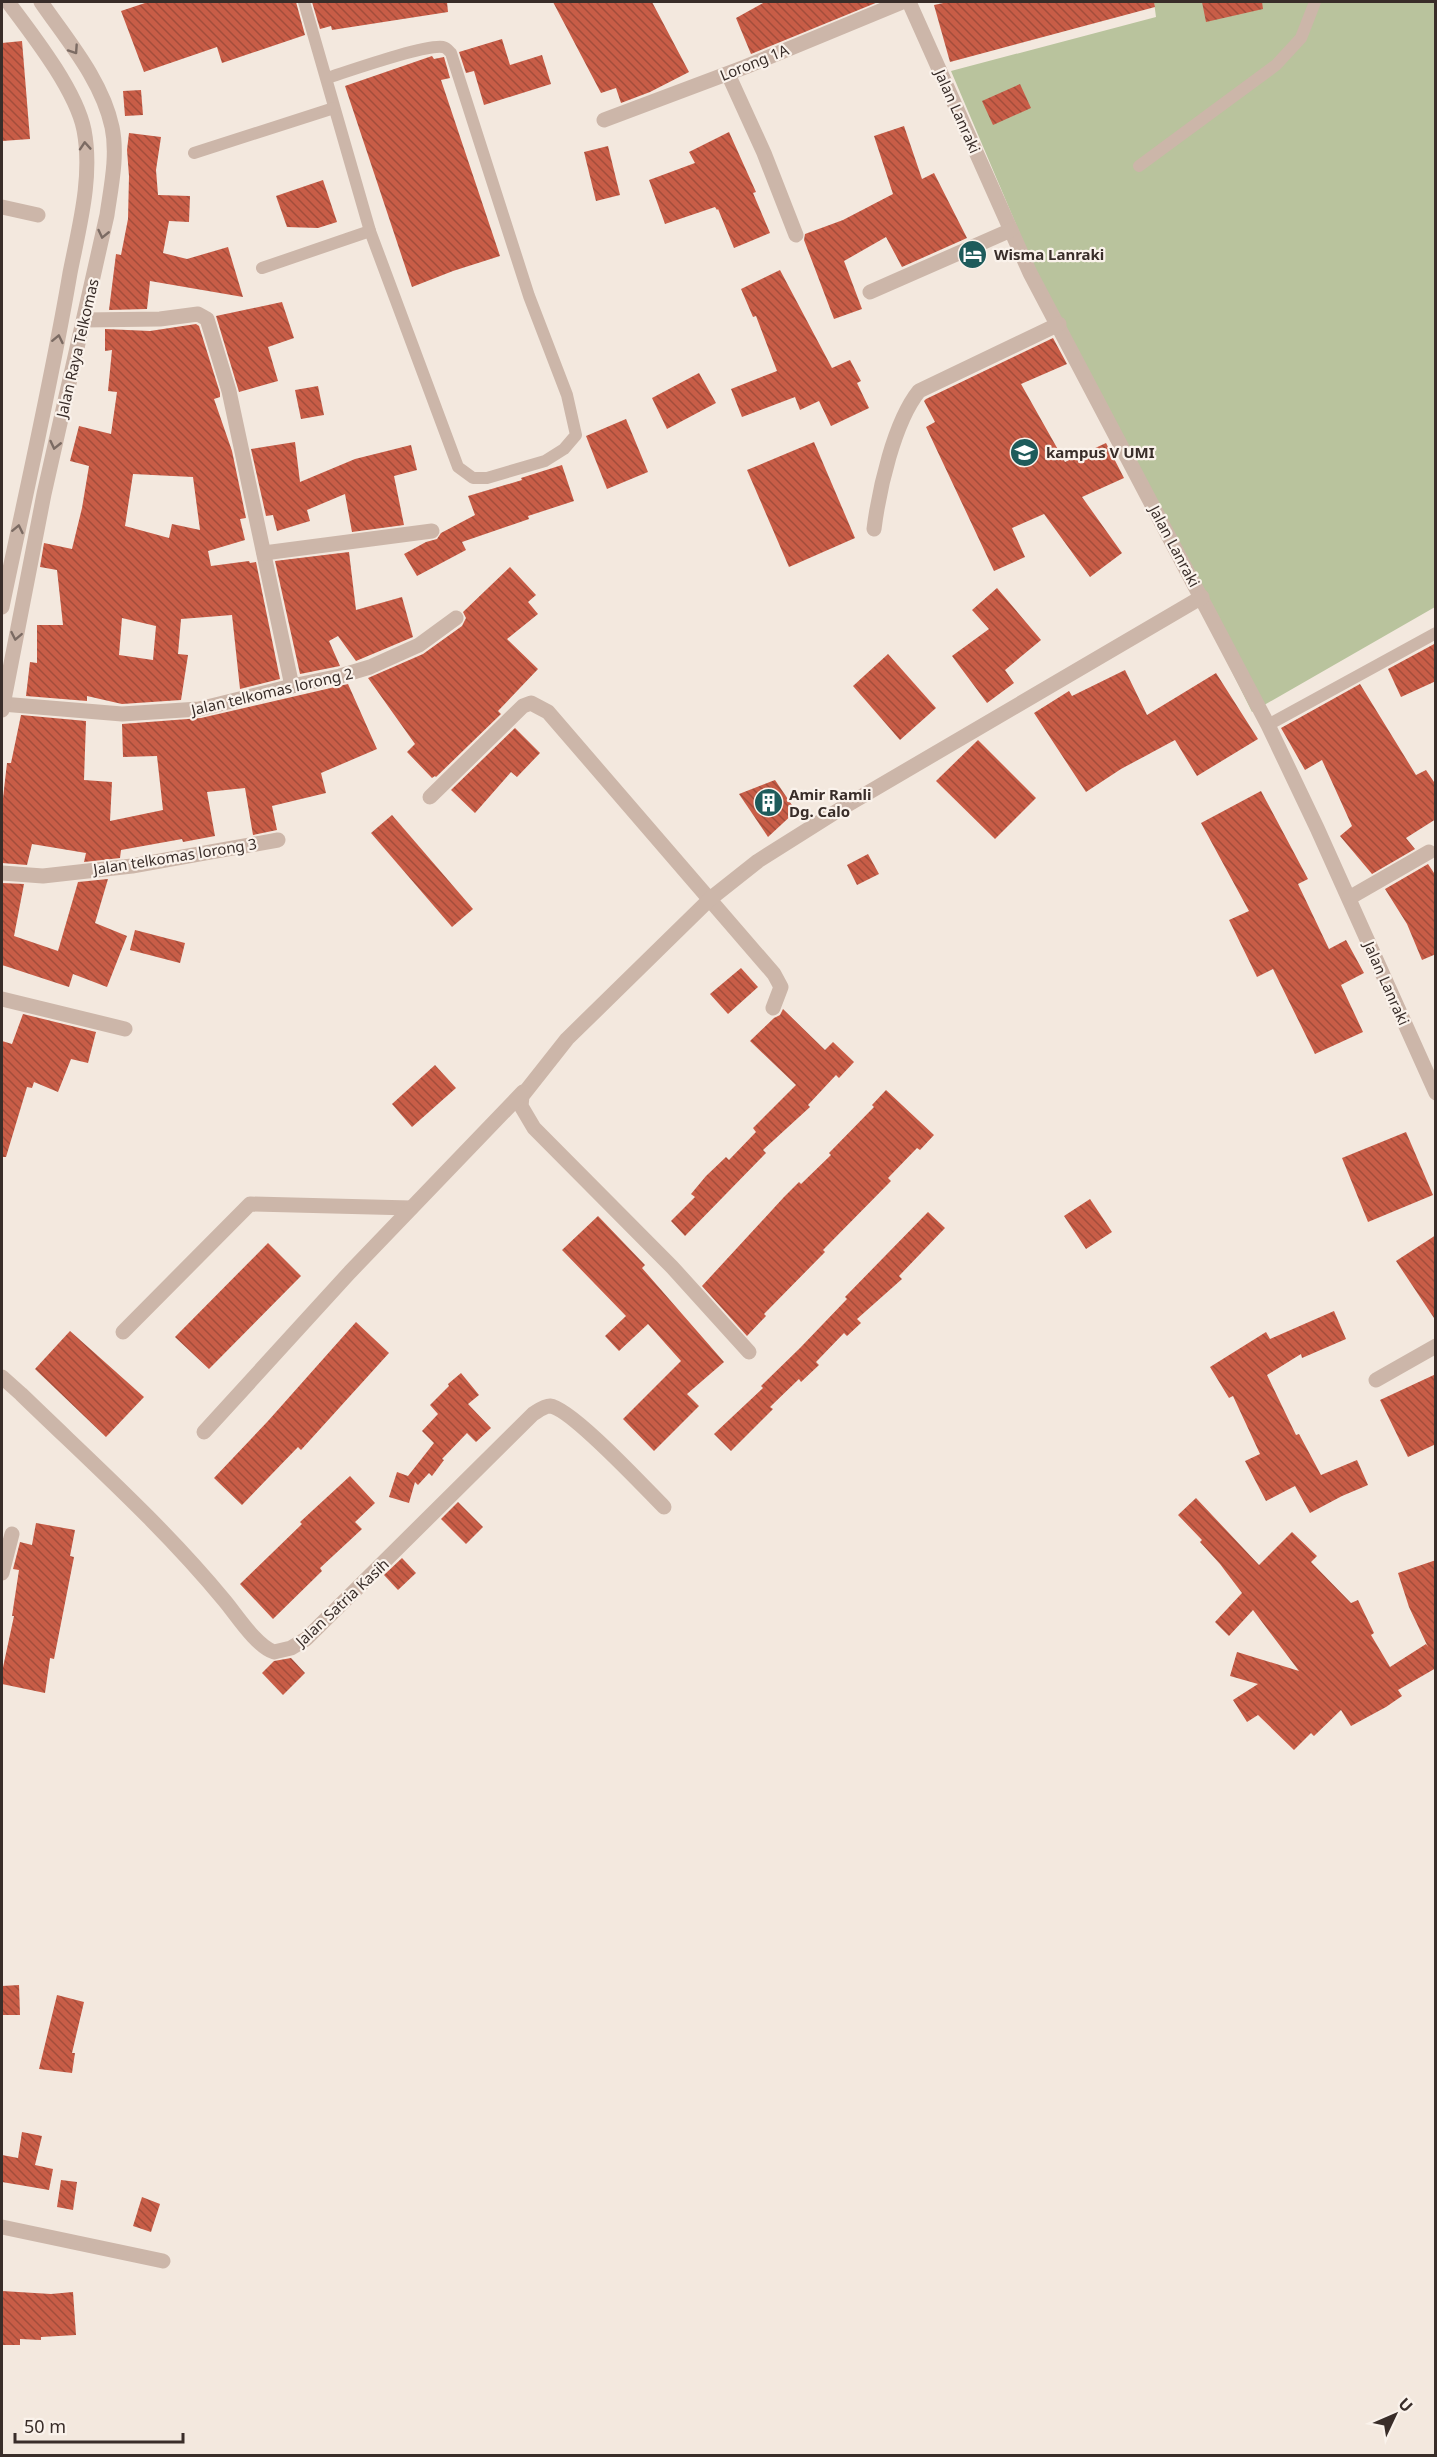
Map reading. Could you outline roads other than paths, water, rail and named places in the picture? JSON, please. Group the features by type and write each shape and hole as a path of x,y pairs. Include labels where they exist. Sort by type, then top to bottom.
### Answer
{"street":[{"name":"Jalan Raya Telkomas","path":"2,607 64,310 87,176 84,129 77,108 49,59 8,2"},
{"name":"Jalan Raya Telkomas","path":"2,706 44,494 107,215 113,173 112,129 104,99 41,2"},
{"name":"Lorong 1A","path":"604,120 728,74 902,2"},
{"name":"Jalan Lanraki","path":"909,2 1030,273 1059,324 1268,725 1435,1090"},
{"path":"728,74 764,153 796,235"},
{"path":"2,207 38,215"},
{"path":"870,292 1011,230"},
{"path":"84,320 160,319 198,314 205,316 212,328 230,391 292,686"},
{"path":"874,529 886,470 906,413 919,391 1059,324"},
{"path":"264,553 432,531"},
{"path":"204,1432 350,1272 529,1085 567,1039 710,899 758,861 842,808 1202,597"},
{"name":"Jalan telkomas lorong 2","path":"2,706 122,714 176,712 222,704 340,676 393,658 419,645 456,618"},
{"path":"430,797 523,706 531,703 539,705 602,774 779,982 780,992 773,1008"},
{"name":"Jalan telkomas lorong 3","path":"2,873 43,876 132,866 278,840"},
{"path":"1349,898 1429,852"},
{"path":"2,999 125,1029"},
{"path":"529,1085 522,1096 520,1106 534,1128 672,1267 749,1352"},
{"path":"123,1332 250,1204 411,1208"},
{"path":"1376,1380 1436,1346"},
{"name":"Jalan Satria Kasih","path":"2,1377 150,1520 215,1589 259,1641 274,1652 291,1648 306,1640 533,1414 542,1408 549,1406 570,1415 664,1507"},
{"path":"2,1573 12,1534"},
{"path":"2,2227 163,2261"}],"lane":[{"path":"304,2 370,231 458,467 473,478 487,478 545,461 571,443 576,435 567,395 529,296 451,53 442,47 432,48 327,78"},
{"path":"1139,166 1276,65 1301,38 1316,2"},
{"path":"194,153 334,108"},
{"path":"262,268 370,231"},
{"path":"1268,725 1436,633"}],"place":[{"name":"Wisma Lanraki","path":"973,254"},
{"name":"kampus V UMI","path":"1025,452"},
{"name":"Amir Ramli Dg. Calo","path":"768,803"}]}
